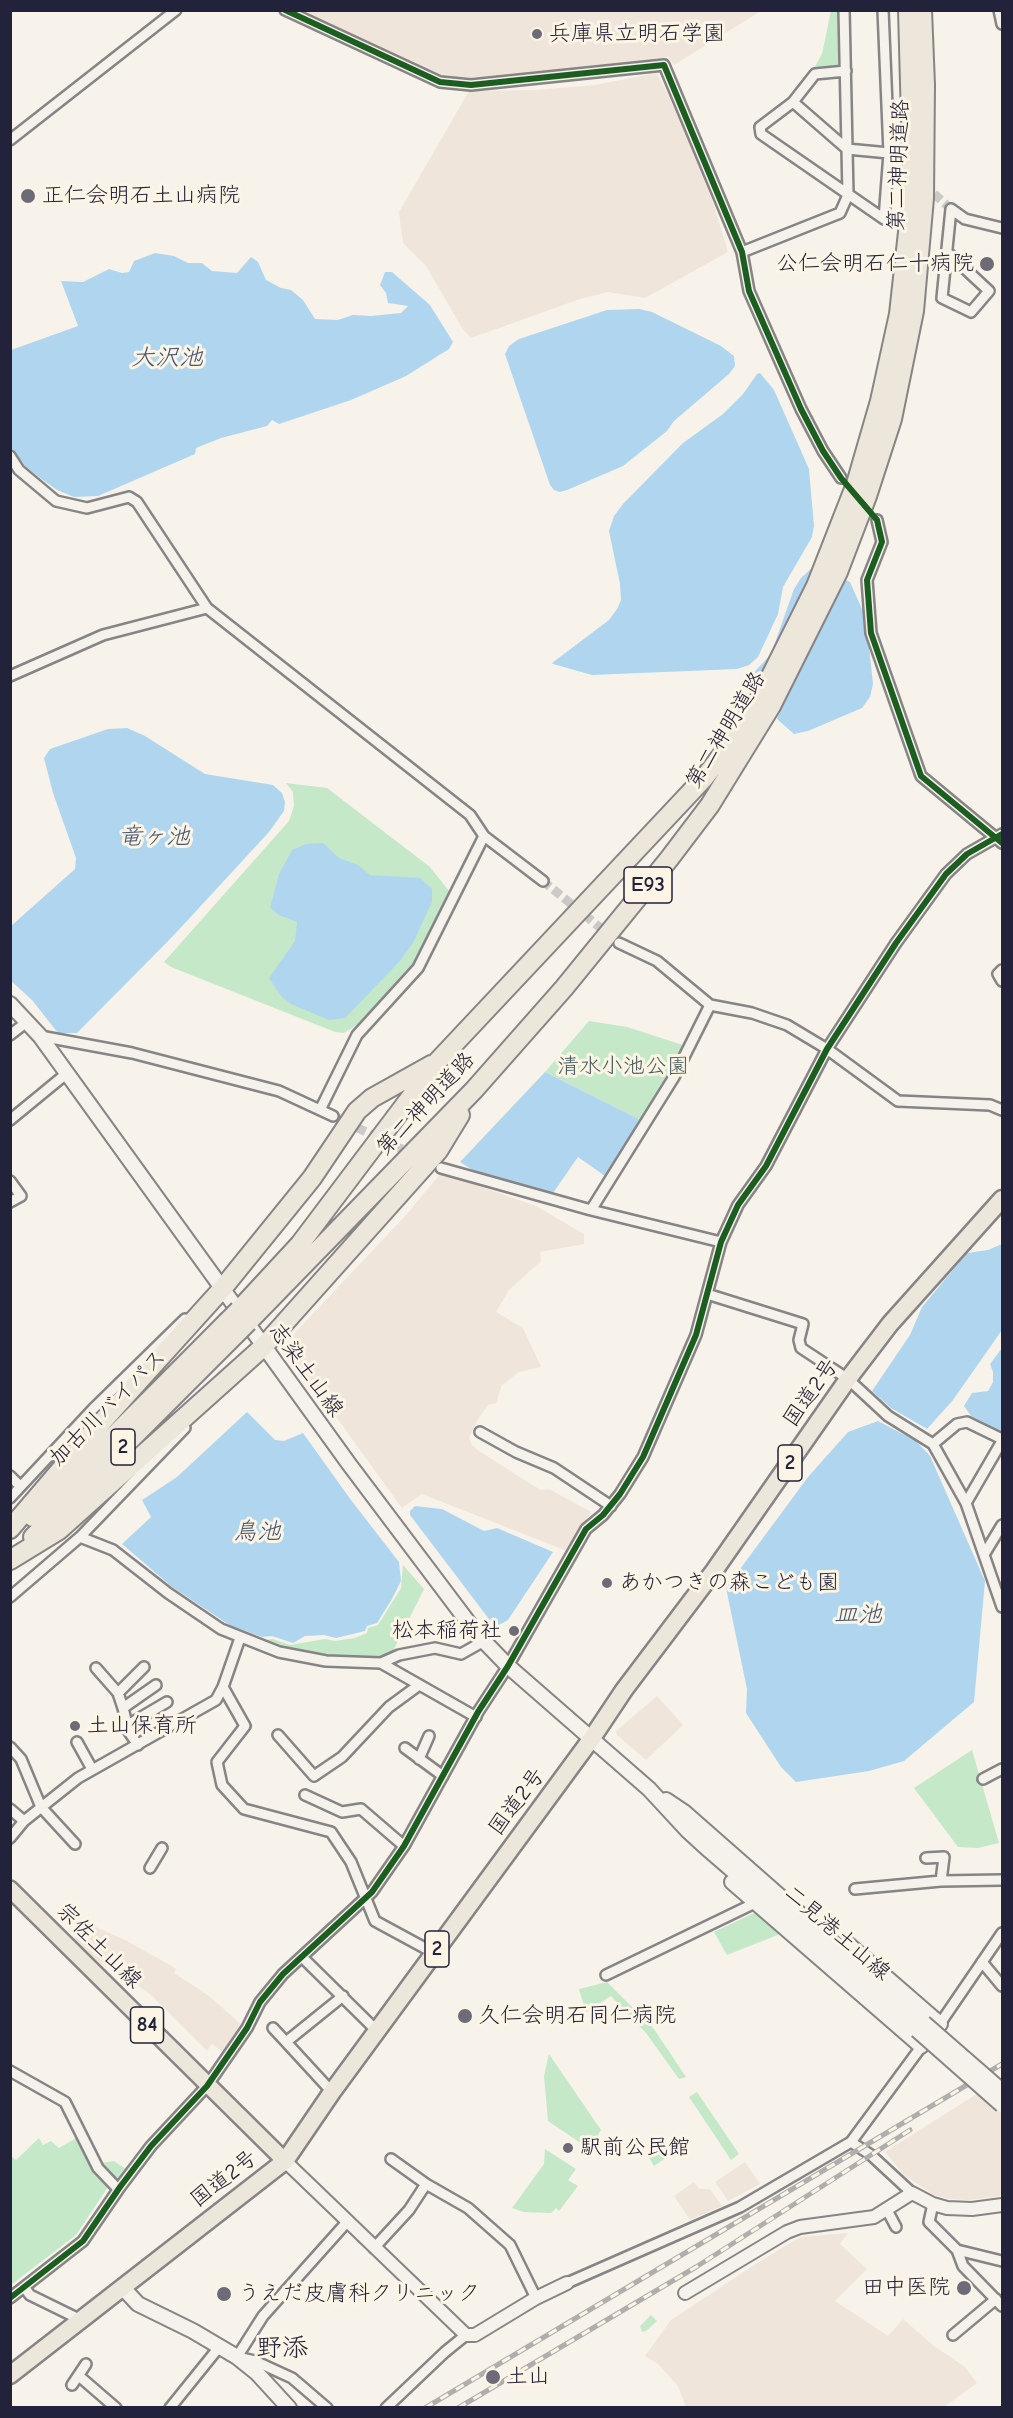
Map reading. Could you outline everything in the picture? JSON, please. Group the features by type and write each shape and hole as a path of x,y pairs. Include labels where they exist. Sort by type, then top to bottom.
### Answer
{"highway":[{"name":"第二神明道路","path":"831,569 880,401 899,314 906,257 912,157 908,10"},
{"name":"第二神明道路","path":"243,1317 474,1090 564,988 710,805 765,702 867,496 892,419 914,311 924,198 925,85 922,10"},
{"name":"第二神明道路","path":"243,1317 438,1061 704,778 765,702"},
{"path":"10,1528 222,1289 312,1178 357,1111 372,1098 438,1061"},
{"path":"10,1559 59,1530 263,1347 438,1151 474,1090"},
{"name":"国道2号","path":"10,2375 285,2161 332,2092 592,1738 624,1690 714,1571 848,1379 890,1324 1002,1199"},
{"name":"加古川バイパス","path":"10,1539 243,1317"},
{"name":"加古川バイパス","path":"10,1559 243,1317"}],"main road":[{"name":"志染土山線","path":"10,1004 40,1036 263,1347 484,1641 508,1666 592,1738"},
{"name":"二見港土山線","path":"592,1738 649,1789 687,1830 920,2026 1002,2091"},
{"name":"二見港土山線","path":"649,1789 684,1812 920,2026 1002,2105"},
{"path":"684,1812 712,1828 731,1843 940,2024"},
{"path":"687,1830 702,1854 755,1903 921,2046"},
{"name":"宗佐土山線","path":"10,1889 285,2161"},
{"path":"123,2288 138,2304 237,2356 289,2408"}],"street":[{"path":"10,140 176,10"},
{"path":"285,10 440,82 471,85 664,65 742,252 749,291 776,354 823,451 841,478"},
{"path":"742,252 840,213 848,195 844,10"},
{"path":"846,71 815,74 793,102 760,126 761,134 884,219 889,153 883,10"},
{"path":"999,10 1002,24"},
{"path":"793,102 847,148 889,153"},
{"path":"947,252 989,291 971,312 942,297 951,209 965,219 1002,228"},
{"path":"10,456 19,470 56,501 87,508 129,497 137,502 207,608 470,815 484,836 543,881"},
{"path":"10,2298 83,2241 118,2189 155,2141 207,2086 247,2028 260,2002 283,1974 365,1898 404,1846 586,1529 611,1506 643,1457 696,1335 721,1242 738,1205 766,1166 827,1049 896,943 946,874 967,854 1000,838 921,776 871,633 867,580 882,542 877,520"},
{"path":"10,676 103,635 207,608"},
{"path":"320,1110 357,1035 418,968 484,836"},
{"path":"619,943 657,961 710,1005 752,1013 787,1025 827,1049 898,1101 990,1105 1002,1110"},
{"path":"1002,970 998,974 1002,981"},
{"path":"591,1210 674,1077 710,1005"},
{"path":"10,1035 28,1021"},
{"path":"40,1036 132,1053 267,1088 333,1116"},
{"path":"12,1115 66,1074"},
{"path":"441,1168 591,1210 721,1242"},
{"path":"10,1181 21,1196 10,1202"},
{"path":"10,1498 177,1326 222,1289"},
{"path":"706,1294 803,1324 799,1341 801,1348 848,1379 888,1416 933,1444 966,1503 1002,1607"},
{"path":"10,1597 80,1537 263,1347"},
{"path":"933,1444 957,1424 967,1422 1002,1440 966,1503"},
{"path":"480,1432 516,1452 554,1468 611,1506"},
{"path":"10,1476 20,1486"},
{"path":"985,1553 1002,1525"},
{"path":"80,1537 113,1550 168,1593 221,1629 279,1652 326,1661 381,1663 399,1655 435,1648 461,1654 484,1641"},
{"path":"10,1838 24,1821 92,1769 216,1700 223,1687 240,1638"},
{"path":"381,1663 476,1717"},
{"path":"96,1668 118,1693 129,1732 138,1745"},
{"path":"118,1693 144,1668"},
{"path":"123,1708 156,1685"},
{"path":"278,1736 314,1776 342,1757 389,1707 420,1686"},
{"path":"223,1687 245,1726 217,1762 222,1785 244,1809 331,1832 351,1862 375,1921 434,1953"},
{"path":"128,1725 167,1702"},
{"path":"419,1759 429,1736"},
{"path":"77,1742 92,1769"},
{"path":"10,1747 21,1759 41,1807 75,1844"},
{"path":"405,1748 443,1776"},
{"path":"983,1779 1002,1769"},
{"path":"305,1796 342,1812 361,1809 404,1846"},
{"path":"10,1809 24,1821"},
{"path":"150,1868 162,1848"},
{"path":"926,1858 944,1857 941,1881"},
{"path":"855,1889 941,1881 1002,1880"},
{"path":"606,1975 755,1903"},
{"path":"386,2408 445,2352 466,2336 475,2336 536,2298 567,2283 740,2207 851,2142 921,2046 940,2024 1002,1933"},
{"path":"302,1957 377,2031"},
{"path":"982,1962 1002,1986"},
{"path":"286,2042 343,1996"},
{"path":"273,2028 332,2092"},
{"path":"10,2071 65,2102 98,2168 118,2189"},
{"path":"851,2142 876,2158 912,2193 933,2204 960,2209 1002,2205"},
{"path":"391,2159 426,2184 474,2212 510,2245 536,2298"},
{"path":"285,2161 466,2336"},
{"path":"374,2248 409,2210 426,2184"},
{"path":"684,2293 787,2232 800,2227 867,2219 887,2210 912,2193"},
{"path":"933,2204 929,2222 957,2250 963,2266 999,2303 953,2335"},
{"path":"887,2210 896,2227"},
{"path":"327,2408 292,2378 255,2361 237,2356 263,2316 347,2222"},
{"path":"957,2250 1002,2261"},
{"path":"24,2287 30,2295 81,2320"},
{"path":"170,2408 220,2346"},
{"path":"72,2385 86,2364"},
{"path":"79,2376 116,2408"}],"shaded area":[{"name":"兵庫県立明石学園","path":"761,10 674,65 669,57 480,78 446,77 298,11"},
{"path":"657,73 682,125 714,206 728,252 645,298 608,292 580,299 471,338 462,328 426,266 403,243 399,212 469,91 535,90 595,85"},
{"path":"441,1173 536,1206 584,1234 584,1244 540,1252 541,1261 509,1290 496,1312 523,1328 541,1367 519,1372 502,1385 496,1403 488,1405 469,1438 472,1445 479,1451 534,1486 541,1490 549,1489 591,1512 567,1551 422,1494 402,1508 289,1352 291,1337 407,1214"},
{"path":"657,1696 683,1725 646,1760 617,1735 616,1731"},
{"path":"85,1918 92,1922 91,1925 123,1939 172,1966 176,1969 174,1973 209,1996 243,2026 224,2053 212,2044 207,2051 151,1995 119,1971 103,1965 90,1956 74,1940"},
{"path":"1002,2078 1002,2196 969,2200 949,2199 934,2195 904,2175 885,2152"},
{"path":"745,2162 760,2184 728,2201 715,2182"},
{"path":"694,2182 699,2189 710,2189 722,2206 690,2220 674,2196"},
{"path":"848,2233 840,2244 867,2269 835,2301 888,2336 903,2319 934,2346 965,2367 977,2383 944,2407 686,2407 678,2386 658,2364 645,2356 671,2320 800,2237"}],"green space":[{"path":"831,11 839,11 841,64 836,69 813,70 822,54"},
{"path":"286,783 327,788 430,867 449,891 421,954 400,984 367,1019 344,1033 335,1032 171,967 164,962 289,821 294,806 293,792"},
{"name":"清水小池公園","path":"589,1021 627,1027 686,1046 640,1125 637,1123 639,1119 545,1072"},
{"path":"403,1565 424,1589 392,1653 380,1660 327,1659 301,1653 265,1640 273,1639 290,1645 325,1639 335,1641 355,1638 367,1633 368,1628 378,1625 401,1588"},
{"path":"972,1750 999,1843 978,1848 958,1847 914,1788"},
{"path":"754,1913 780,1934 727,1955 714,1932"},
{"path":"607,1982 654,2029 686,2077 679,2079 646,2033 611,1996 586,2012 579,1989"},
{"path":"549,2054 601,2130 593,2143 582,2144 548,2121 544,2076"},
{"path":"697,2092 739,2154 731,2160 689,2097"},
{"path":"78,2137 93,2170 108,2187 76,2235 11,2285 11,2156 16,2160 39,2138 43,2145 51,2141 59,2148"},
{"path":"663,2144 668,2146 673,2153 654,2166 647,2154"},
{"path":"545,2149 576,2169 568,2180 578,2186 559,2211 556,2208 551,2213 523,2212 512,2208 544,2164"},
{"path":"114,2161 127,2170 115,2184 101,2163"},
{"path":"651,2315 657,2321 642,2332 640,2326"}],"water":[{"name":"大沢池","path":"155,253 174,256 188,263 202,263 212,271 237,273 251,257 258,262 266,280 281,288 291,290 303,300 315,319 338,320 353,315 401,313 408,306 388,303 386,293 380,285 385,272 392,272 430,305 453,342 449,349 406,376 351,400 279,424 272,420 267,426 221,438 196,448 195,454 98,496 74,497 57,490 26,467 11,447 11,350 78,326 61,281 83,282 109,269 122,273 129,272 134,261"},
{"path":"639,309 652,312 721,346 734,356 735,366 729,374 674,421 667,431 623,466 567,490 560,492 554,490 550,485 505,354 509,346 519,339 607,310"},
{"path":"760,373 774,390 809,469 814,526 812,537 783,587 778,614 758,657 749,665 737,669 592,675 553,664 609,620 621,600 609,531 614,516 683,443 723,414"},
{"path":"815,565 850,582 866,618 873,684 870,697 862,708 808,731 794,734 777,719 781,708 748,690 748,679 771,654 794,589 801,578"},
{"name":"竜ヶ池","path":"127,728 145,736 205,774 273,785 282,793 285,802 284,811 269,832 174,935 77,1033 58,1033 32,1000 10,980 11,926 75,869 76,858 53,793 44,758 50,749 108,729"},
{"path":"323,843 339,858 358,865 370,875 420,878 432,889 432,902 413,943 399,962 345,1018 329,1020 291,1004 282,997 269,978 295,941 297,922 279,915 270,908 279,874 292,850 306,844"},
{"path":"545,1072 639,1119 637,1123 640,1125 605,1176 578,1157 553,1193 474,1171 460,1162"},
{"path":"1002,1244 1002,1330 953,1400 927,1429 891,1408 872,1391 910,1335 922,1307 967,1253 988,1250"},
{"path":"1002,1348 1002,1432 971,1416 964,1406 972,1393 988,1391 993,1382 990,1364"},
{"name":"鳥池","path":"247,1412 275,1440 284,1441 303,1433 399,1562 401,1581 377,1623 367,1626 365,1631 336,1638 324,1635 305,1636 293,1643 272,1636 262,1637 231,1626 172,1587 122,1544 151,1517 142,1500 177,1477"},
{"name":"皿池","path":"878,1421 916,1441 930,1456 985,1581 974,1702 904,1761 869,1771 796,1782 781,1767 746,1713 747,1689 726,1588 808,1477 848,1432"},
{"path":"415,1506 442,1509 484,1531 497,1528 553,1552 508,1620 495,1627 410,1515 410,1511"}],"tunnel":[{"path":"889,153 912,173"},
{"path":"924,185 951,209"},
{"path":"543,881 619,943"},
{"path":"333,1116 412,1154"}],"railway":[{"path":"425,2408 1002,2064"},
{"path":"458,2408 696,2267 910,2130"}],"cycle path":[{"path":"285,10 440,82 471,85 664,65 742,252 749,291 801,409 823,451 841,478 877,520 882,542 867,580 871,633 921,776 1002,843"},
{"path":"10,2298 83,2241 151,2146 207,2086 247,2028 260,2002 283,1974 372,1892 404,1846 478,1712 508,1666 586,1529 603,1515 620,1494 643,1457 696,1335 721,1242 738,1205 766,1166 827,1049 896,943 946,874 967,854 1002,834"}],"place":[{"name":"兵庫県立明石学園","path":"537,34"},
{"name":"正仁会明石土山病院","path":"28,196"},
{"name":"公仁会明石仁十病院","path":"987,264"},
{"name":"あかつきの森こども園","path":"607,1583"},
{"name":"松本稲荷社","path":"514,1631"},
{"name":"土山保育所","path":"75,1726"},
{"name":"久仁会明石同仁病院","path":"465,2016"},
{"name":"駅前公民館","path":"568,2148"},
{"name":"田中医院","path":"964,2288"},
{"name":"うえだ皮膚科クリニック","path":"224,2294"},
{"name":"土山","path":"493,2377"}],"district":[{"name":"野添","path":"282,2349"}]}
